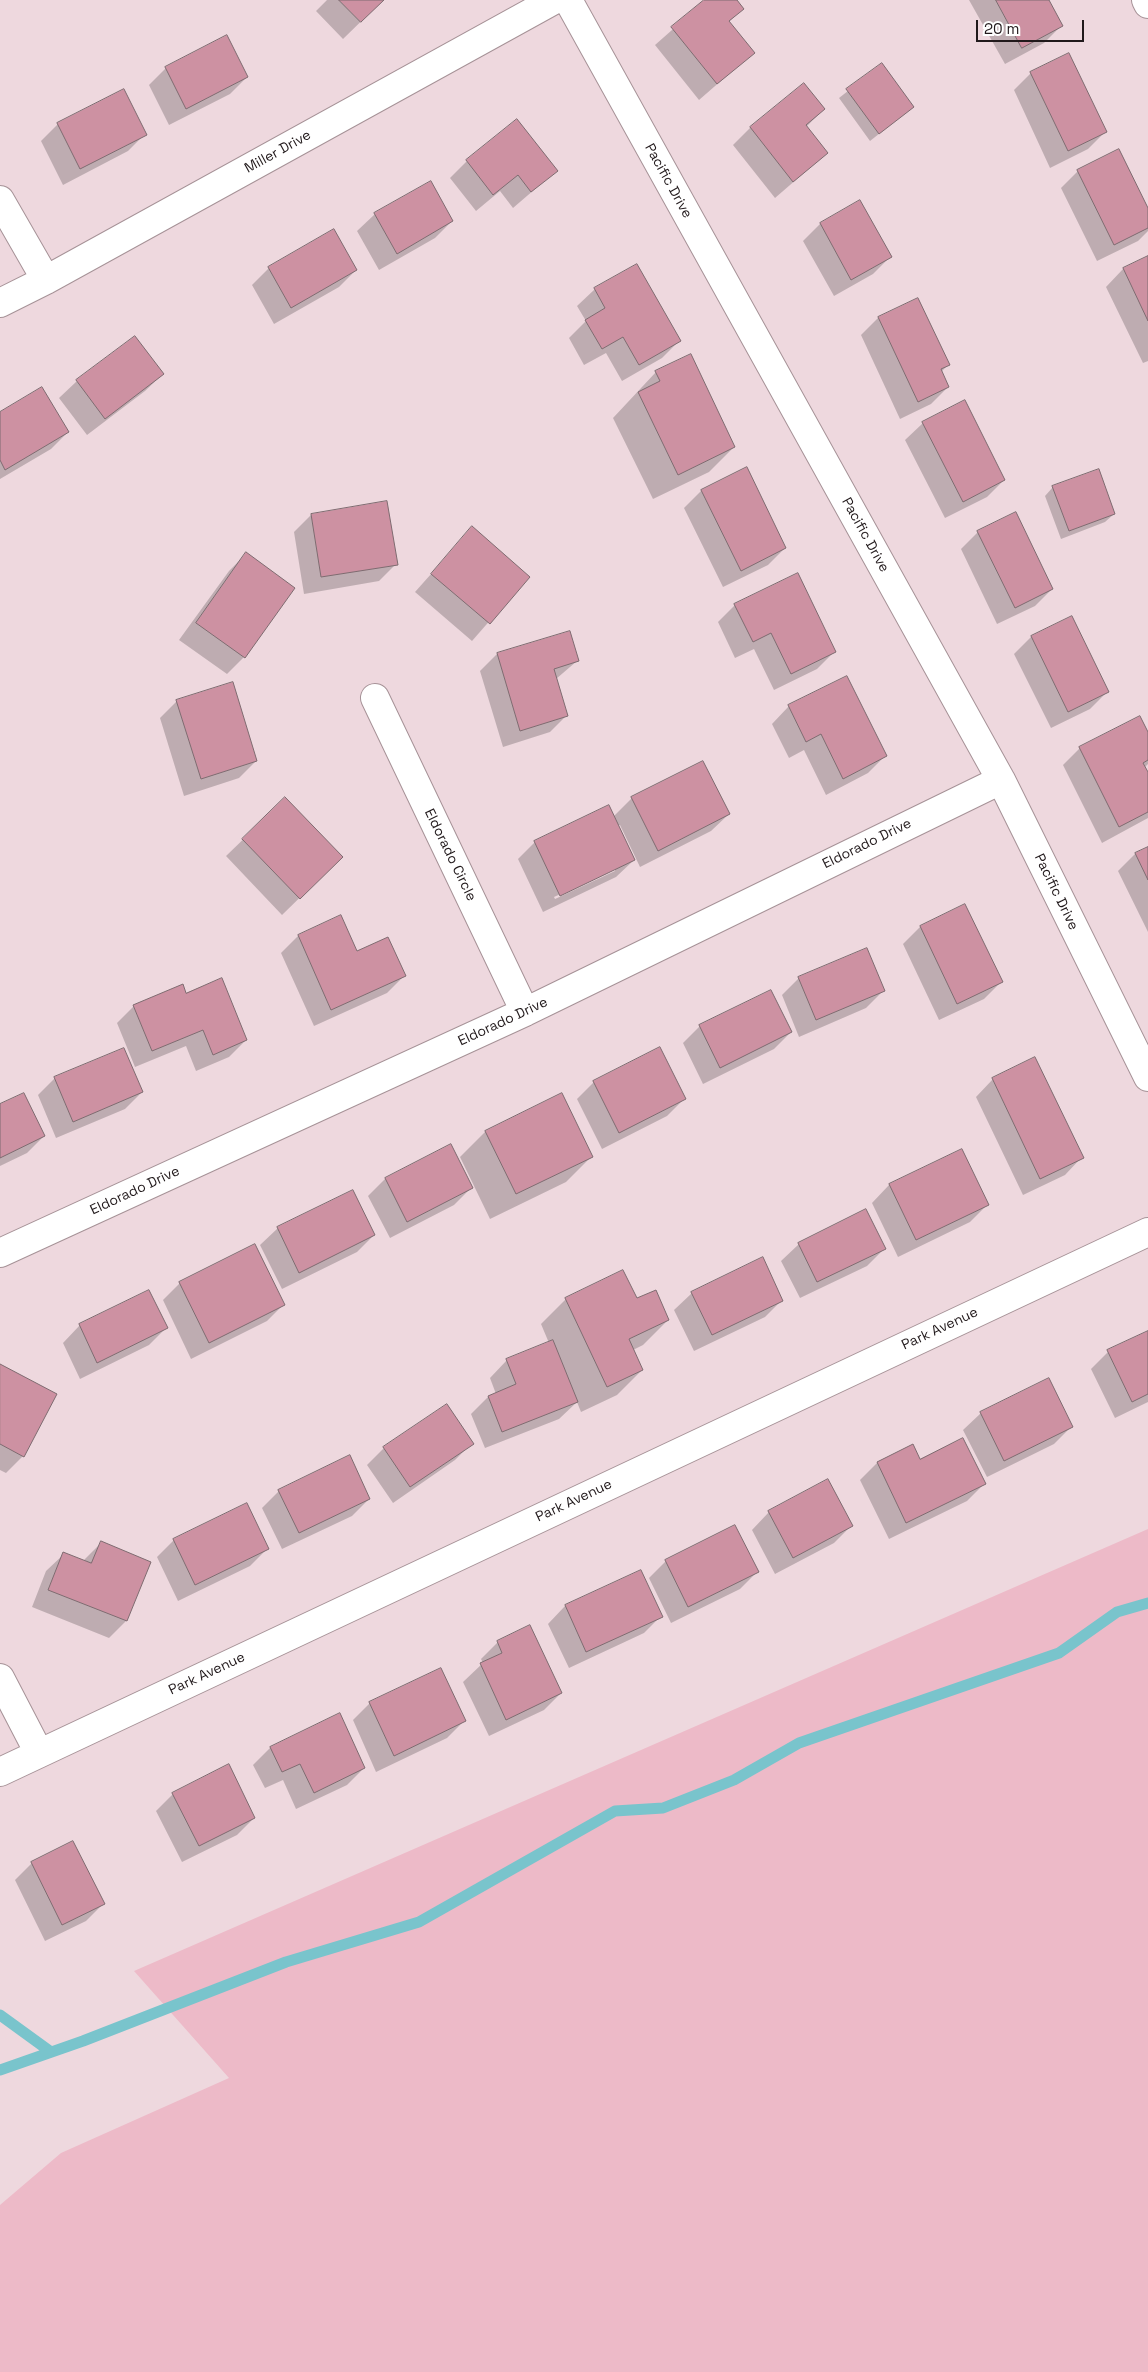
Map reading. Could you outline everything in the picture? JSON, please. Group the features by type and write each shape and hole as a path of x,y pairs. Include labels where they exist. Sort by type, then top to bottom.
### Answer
{"street":[{"name":"Miller Drive","path":"0,303 46,280 554,0"},
{"name":"Pacific Drive","path":"568,0 1000,780 1148,1077"},
{"path":"1146,0 1148,4"},
{"path":"0,200 46,280"},
{"name":"Eldorado Circle","path":"375,698 525,1012"},
{"name":"Eldorado Drive","path":"0,1253 525,1012 1000,780"},
{"name":"Park Avenue","path":"0,1772 1148,1232"},
{"path":"0,1678 39,1753"}],"shaded area":[{"path":"1148,1529 1148,2372 0,2372 0,2205 61,2153 229,2078 134,1971"}],"building":[{"path":"339,0 384,0 361,22"},
{"path":"704,0 737,0 744,9 729,21 755,53 717,84 671,27"},
{"path":"996,0 1049,0 1063,26 1022,48"},
{"path":"227,35 248,77 186,109 165,67"},
{"path":"1069,53 1107,132 1068,151 1030,72"},
{"path":"882,63 914,107 879,134 846,89"},
{"path":"804,83 825,109 806,125 828,153 793,182 750,127"},
{"path":"124,89 147,135 80,169 57,123"},
{"path":"517,119 558,171 531,192 518,175 493,195 466,160"},
{"path":"1119,149 1148,208 1148,228 1114,245 1077,170"},
{"path":"431,181 453,221 397,254 374,213"},
{"path":"860,200 892,257 851,280 820,223"},
{"path":"334,229 357,270 291,308 268,267"},
{"path":"1148,256 1148,321 1123,268"},
{"path":"637,264 681,341 639,365 623,337 602,349 585,320 605,308 594,288"},
{"path":"918,298 950,365 941,369 949,387 918,402 878,317"},
{"path":"135,336 164,374 105,419 76,380"},
{"path":"691,354 735,447 678,475 638,392 660,381 655,371"},
{"path":"42,387 69,432 5,470 0,460 0,412"},
{"path":"965,400 1005,480 963,502 922,422"},
{"path":"747,467 786,548 741,571 701,490"},
{"path":"1099,469 1115,514 1069,531 1052,486"},
{"path":"387,501 398,565 321,577 311,514"},
{"path":"1016,512 1053,589 1015,608 977,531"},
{"path":"472,526 530,577 490,624 431,574"},
{"path":"246,552 295,588 245,658 196,623"},
{"path":"798,573 836,652 791,674 771,633 753,642 734,604"},
{"path":"1072,616 1109,692 1068,712 1031,636"},
{"path":"570,631 579,661 554,669 568,716 520,731 497,653"},
{"path":"847,676 887,756 843,779 821,734 806,742 788,705"},
{"path":"233,682 257,761 201,779 176,700"},
{"path":"1140,716 1148,732 1148,760 1143,763 1148,772 1148,812 1119,827 1079,747"},
{"path":"703,761 730,814 658,851 631,797"},
{"path":"285,797 343,857 300,899 242,839"},
{"path":"609,805 635,860 560,896 534,841"},
{"path":"1148,847 1148,880 1135,853"},
{"path":"965,904 1003,982 957,1004 920,926"},
{"path":"341,915 357,951 388,937 406,976 331,1010 298,935"},
{"path":"867,948 885,991 816,1020 798,977"},
{"path":"222,978 247,1040 213,1055 203,1030 152,1051 133,1005 183,984 186,993"},
{"path":"771,990 792,1032 720,1068 699,1025"},
{"path":"660,1047 686,1099 619,1133 593,1081"},
{"path":"124,1048 143,1092 73,1122 54,1077"},
{"path":"1035,1057 1084,1158 1040,1179 992,1078"},
{"path":"24,1093 45,1136 0,1158 0,1104"},
{"path":"562,1093 593,1157 516,1194 485,1131"},
{"path":"451,1144 473,1188 407,1222 385,1178"},
{"path":"962,1149 989,1205 916,1240 889,1184"},
{"path":"353,1190 375,1235 299,1273 277,1227"},
{"path":"866,1209 886,1249 817,1282 798,1243"},
{"path":"255,1244 285,1305 209,1343 179,1282"},
{"path":"763,1257 783,1301 712,1335 691,1292"},
{"path":"623,1270 637,1298 656,1290 669,1320 629,1339 643,1370 607,1387 565,1298"},
{"path":"149,1290 168,1328 97,1363 79,1324"},
{"path":"1148,1331 1148,1394 1132,1402 1107,1350"},
{"path":"553,1340 578,1402 502,1432 488,1396 516,1384 506,1359"},
{"path":"0,1364 57,1394 24,1457 0,1444"},
{"path":"1049,1378 1073,1427 1004,1461 980,1412"},
{"path":"447,1404 474,1444 410,1487 383,1447"},
{"path":"963,1438 986,1484 906,1523 877,1462 913,1444 920,1459"},
{"path":"350,1455 370,1499 299,1533 278,1490"},
{"path":"828,1479 853,1526 793,1558 768,1511"},
{"path":"247,1503 269,1549 195,1585 173,1539"},
{"path":"735,1525 759,1572 688,1607 665,1560"},
{"path":"101,1541 151,1562 127,1621 48,1590 63,1552 91,1563"},
{"path":"641,1570 663,1617 586,1652 565,1605"},
{"path":"530,1625 562,1693 506,1720 480,1663 502,1653 497,1641"},
{"path":"441,1668 466,1721 394,1756 369,1702"},
{"path":"340,1713 365,1768 314,1793 300,1764 282,1772 270,1747"},
{"path":"229,1764 255,1818 199,1846 172,1793"},
{"path":"73,1841 105,1904 62,1925 31,1862"}],"waterway":[{"path":"0,2070 83,2041 286,1962 419,1922 615,1811 663,1808 734,1780 799,1743 1059,1653 1117,1612 1148,1603"},
{"path":"0,2015 51,2052"}]}
